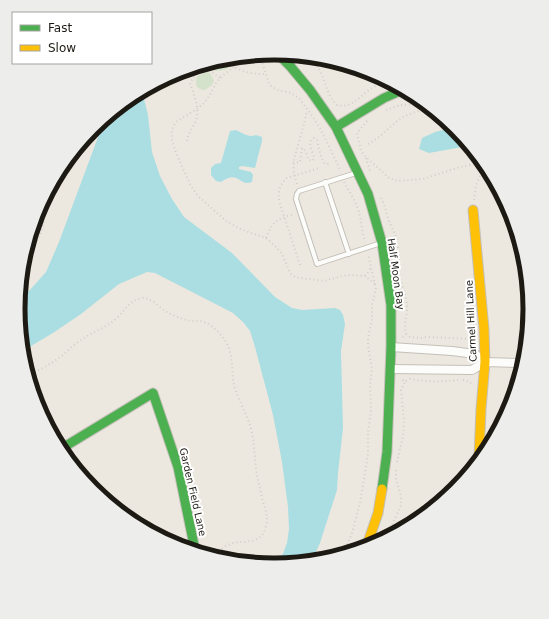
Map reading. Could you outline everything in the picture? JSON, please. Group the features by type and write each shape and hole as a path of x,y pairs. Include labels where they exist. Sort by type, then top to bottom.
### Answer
{"street":[{"name":"Half Moon Bay","path":"285,61 310,90 336,127 358,172 368,194 382,243 388,275 391,305 391,369 387,452 378,513 369,541"},
{"path":"336,127 384,98 397,92"},
{"name":"Carmel Hill Lane","path":"473,210 484,329 485,362 479,452"},
{"path":"391,347 475,354 485,362"},
{"path":"391,369 472,370 485,362 518,362"},
{"name":"Garden Field Lane","path":"66,446 153,393 178,467 194,546"}],"lane":[{"path":"358,172 299,191 297,194 296,199 317,264 382,243"},
{"path":"325,182 349,254"}],"path":[{"path":"261,61 265,74 272,87 291,93 299,98 321,130 342,177 355,201 360,216 362,233 376,285 368,339 372,369 370,384 371,411 367,436 367,462 360,503 352,533 346,548"},
{"path":"314,63 321,72 332,100 336,106 347,106 370,89 381,84"},
{"path":"232,64 234,67 254,74 265,74"},
{"path":"234,67 220,78 210,95 197,109 176,122 173,127 172,140 176,153 191,186 198,196 226,220 240,229 266,238 282,254 290,273 295,277 324,281 350,275 365,276 376,285"},
{"path":"209,69 220,78"},
{"path":"187,141 188,135 197,115 197,109 190,83 199,72"},
{"path":"381,113 400,105 416,104"},
{"path":"299,191 294,176 293,163 308,110"},
{"path":"368,144 379,137 401,118 423,110"},
{"path":"369,120 357,133 361,151 389,178 397,181 423,179 476,163"},
{"path":"293,163 300,162 301,151 304,148 309,160 314,159 310,146 310,141 314,138 322,159 325,164 329,164"},
{"path":"473,210 476,185 482,171"},
{"path":"34,247 41,233 46,210"},
{"path":"266,238 272,224 284,217 300,212"},
{"path":"365,276 371,266"},
{"path":"34,372 59,358 82,339 104,328 117,318 125,308 141,298 152,300 159,307 172,315 200,321 217,331 229,347 234,384 252,434 257,476 267,515 264,532 258,538 250,541 230,543 220,552"},
{"path":"406,334 410,337 420,338 471,339"},
{"path":"391,369 405,382"},
{"path":"390,530 401,505 401,496 396,479 396,468 403,436 404,420 401,390 405,382 410,379 428,382 464,380 470,382 474,388"}],"green space":[{"path":"230,64 227,69 215,71 212,69"},
{"path":"207,72 210,73 214,81 212,85 205,90 199,89 196,86 197,76"}],"water":[{"path":"144,97 148,115 152,152 160,176 172,199 184,217 232,253 275,297 292,308 302,310 335,308 340,310 345,324 341,351 343,428 337,490 320,543 314,556 278,559 283,554 287,543 289,529 288,507 282,462 273,415 255,347 250,331 243,322 233,313 155,273 147,272 119,284 81,314 28,348 25,310 26,294 46,272 59,242 100,131"},
{"path":"447,129 463,147 429,153 419,149 422,138"},
{"path":"236,130 248,136 256,135 262,137 255,168 239,167 239,169 251,172 253,175 252,182 247,183 232,177 221,182 216,181 211,175 211,168 215,164 221,163 230,131"}],"traffic: fast":[{"path":"285,61 310,90 336,127 368,194 382,243 391,305 387,452 382,489"},
{"path":"336,127 384,98 397,92"},
{"path":"66,446 153,393 178,467 194,546"}],"traffic: slow":[{"path":"473,210 484,329 485,362 479,452"},
{"path":"369,541 378,513 382,489"}]}
